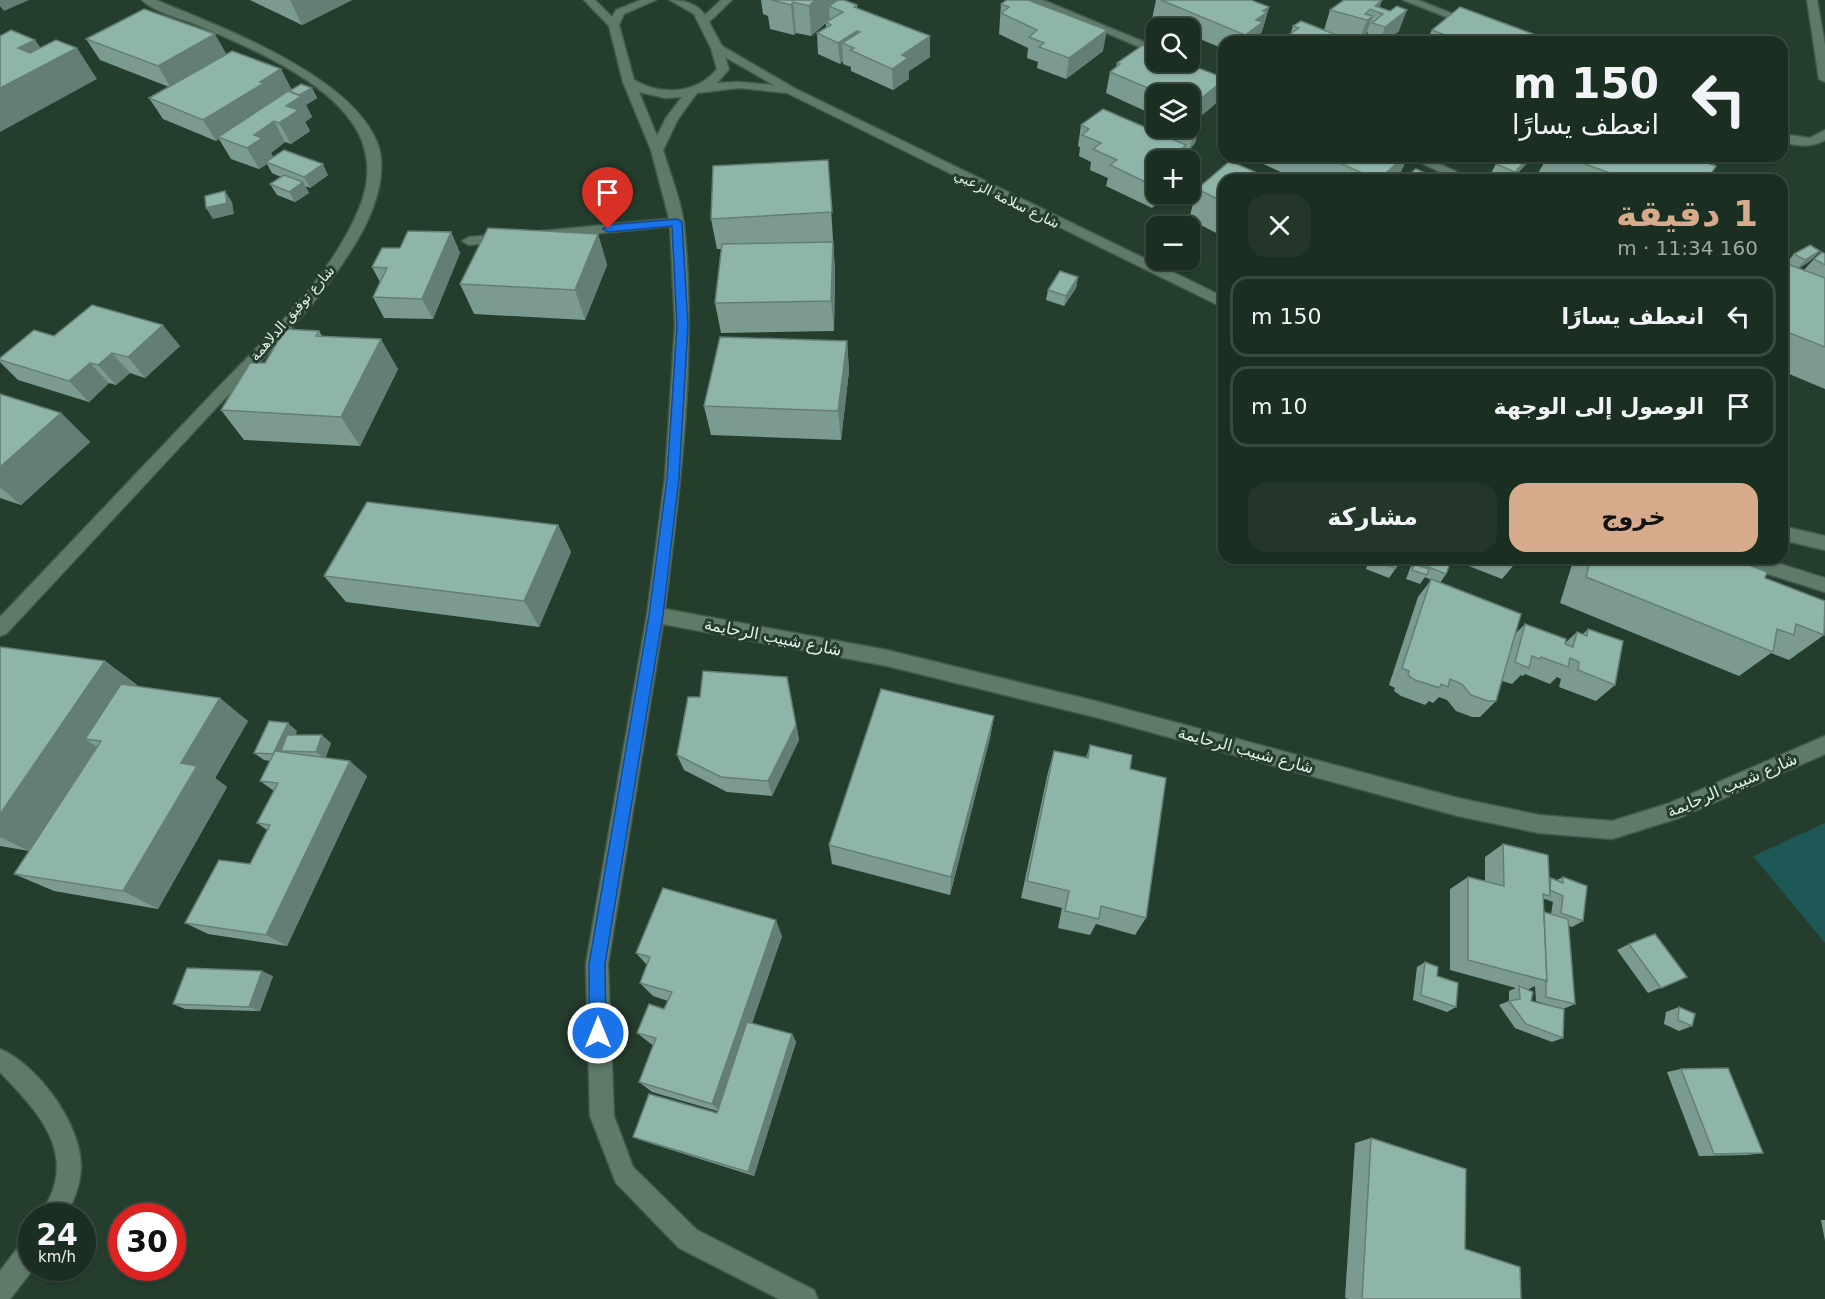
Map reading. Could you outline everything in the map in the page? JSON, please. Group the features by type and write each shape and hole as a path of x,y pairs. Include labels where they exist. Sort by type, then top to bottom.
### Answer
{"street":[{"name":"شارع توفيق الدلاهمة","path":"0,629 296,314 335,265 354,234 368,200 374,174 371,142 356,118 334,95 307,76 256,50 147,0"},
{"path":"589,0 614,25 629,82 657,150 677,222 682,326 673,478 656,615 597,964 598,1056 602,1116 624,1175 688,1239 805,1299"},
{"path":"614,25 620,12 651,0"},
{"path":"657,150 672,118 698,89 718,77 723,69 717,48 704,21 692,7 675,0"},
{"path":"704,21 727,0"},
{"path":"1035,0 1146,47"},
{"path":"1408,0 1482,27"},
{"path":"1812,0 1825,79"},
{"name":"شارع سلامة الزعبي","path":"717,48 792,91 1036,214 1218,300"},
{"name":"شارع سلامة الزعبي","path":"629,82 654,93 739,85 792,91"},
{"path":"1788,139 1809,143 1820,140 1825,134"},
{"path":"1426,162 1454,174"},
{"path":"469,241 677,222"},
{"path":"1788,534 1825,543"},
{"path":"1758,564 1825,585"},
{"name":"شارع شبيب الرحايمة","path":"656,615 888,658 1099,710 1458,807 1539,824 1612,830 1672,811 1825,745"},
{"path":"0,1060 8,1064 46,1103 62,1128 69,1156 66,1187 59,1203"},
{"path":"0,1291 18,1268"}],"water":[{"path":"1825,823 1825,943 1753,856"}],"building":[{"path":"771,0 815,0 809,6 793,2 791,5"},
{"path":"838,0 857,5 854,7 930,36 902,55 908,58 892,69 850,50 854,48 842,43 860,32 857,31 838,43 817,33 831,25 826,22 843,12 829,6"},
{"path":"1007,0 1028,0 1107,30 1069,58 1039,47 1044,43 1029,37 1037,30 1001,13 1009,7 1001,4"},
{"path":"1161,0 1251,0 1269,7 1263,11 1267,12 1256,20 1263,22 1245,35"},
{"path":"1344,0 1382,0 1375,6 1390,11 1397,6 1407,10 1385,27 1372,23 1383,14 1370,9 1365,14 1373,16 1367,20 1330,10"},
{"path":"1460,7 1538,36 1448,36 1432,30"},
{"path":"144,9 215,34 158,66 86,39"},
{"path":"1301,21 1339,36 1294,36 1290,34 1299,28 1293,26"},
{"path":"11,30 35,40 18,48 30,53 56,40 77,48 0,88 0,36"},
{"path":"1143,45 1146,46 1146,72 1200,72 1200,69 1218,76 1218,85 1200,99 1200,84 1146,84 1146,87 1110,72 1120,64 1117,63"},
{"path":"232,51 281,69 260,82 264,83 203,120 149,98"},
{"path":"301,84 312,88 299,95 289,91"},
{"path":"288,91 301,96 286,106 299,110 279,123 274,121 254,135 262,138 247,148 218,137"},
{"path":"1103,109 1146,128 1146,138 1170,138 1186,145 1180,150 1146,150 1146,182 1110,165 1117,160 1093,149 1101,143 1082,135 1089,129 1081,125"},
{"path":"284,150 323,164 304,177 266,162"},
{"path":"828,160 832,212 711,219 713,166"},
{"path":"1229,162 1259,174 1218,174 1218,199 1200,190 1200,186"},
{"path":"1338,162 1398,162 1385,174 1364,174"},
{"path":"1498,162 1524,162 1515,172 1496,164"},
{"path":"1580,162 1705,162 1716,166 1711,174 1612,174"},
{"path":"1416,169 1427,174 1410,174"},
{"path":"284,175 303,182 289,192 270,184"},
{"path":"225,191 227,203 206,208 205,196"},
{"path":"488,228 598,234 575,290 460,284"},
{"path":"408,231 451,232 422,299 373,297 387,268 372,267 382,248 400,248"},
{"path":"833,242 831,301 715,303 722,244"},
{"path":"1810,245 1820,251 1805,260 1794,254"},
{"path":"1822,252 1825,254 1825,265 1814,259"},
{"path":"1788,264 1825,278 1825,347 1788,332"},
{"path":"1060,271 1078,277 1066,296 1048,290"},
{"path":"92,305 163,325 128,357 112,353 98,365 90,363 69,381 0,360 34,330 54,336"},
{"path":"285,329 319,331 316,336 381,339 341,417 221,410 250,363 265,363"},
{"path":"720,337 847,341 838,411 704,406"},
{"path":"0,394 61,413 0,467"},
{"path":"367,502 558,525 524,601 324,576"},
{"path":"1384,564 1398,564 1396,568"},
{"path":"1414,564 1429,569 1427,575 1412,570"},
{"path":"1421,564 1450,564 1446,574"},
{"path":"1589,564 1746,564 1767,572 1765,578 1825,601 1824,635 1796,624 1794,635 1777,629 1773,652 1586,577"},
{"path":"1431,579 1521,614 1496,701 1488,701 1471,695 1462,684 1450,679 1448,687 1441,684 1440,688 1415,680 1408,675 1409,671 1402,668"},
{"path":"1525,624 1566,639 1565,644 1573,647 1577,632 1587,636 1588,629 1623,641 1615,685 1578,670 1579,662 1570,658 1568,667 1532,656 1529,668 1515,662"},
{"path":"1,647 105,661 0,814 0,649"},
{"path":"703,671 787,677 796,725 768,781 721,777 677,755 688,697 700,697"},
{"path":"121,684 220,698 181,763 197,766 123,891 14,874 101,741 85,739"},
{"path":"881,689 994,716 951,877 829,845"},
{"path":"269,721 288,723 273,754 254,753"},
{"path":"287,735 322,735 316,752 281,751"},
{"path":"1090,745 1132,755 1130,769 1166,778 1146,918 1101,906 1099,919 1065,911 1069,891 1027,881 1054,751 1088,758"},
{"path":"275,751 350,761 266,935 185,923 219,860 250,864 270,825 257,823 278,783 260,781"},
{"path":"1503,844 1548,855 1550,896 1543,894 1547,981 1468,960 1468,877 1504,886"},
{"path":"1563,877 1587,886 1583,921 1561,913 1563,896 1550,890 1551,878 1563,883"},
{"path":"663,888 776,920 712,1104 639,1082 656,1038 637,1033 649,1004 664,1009 672,992 640,983 650,957 636,953"},
{"path":"1544,912 1568,919 1575,1004 1546,997"},
{"path":"1655,934 1687,977 1661,988 1629,944"},
{"path":"1425,962 1438,967 1437,976 1458,983 1456,1007 1421,995"},
{"path":"187,968 262,971 249,1007 173,1004"},
{"path":"1519,986 1533,992 1531,1001 1564,1009 1563,1038 1526,1024 1509,1001 1520,999"},
{"path":"1679,1007 1695,1014 1692,1026 1678,1020"},
{"path":"747,1022 792,1034 748,1172 633,1137 649,1094 717,1113"},
{"path":"1728,1068 1763,1153 1714,1154 1681,1069"},
{"path":"1371,1138 1466,1169 1465,1249 1520,1267 1521,1299 1362,1299"}],"route":[{"path":"598,1033 597,964 656,615 673,478 682,326 677,222 608,229"}]}
